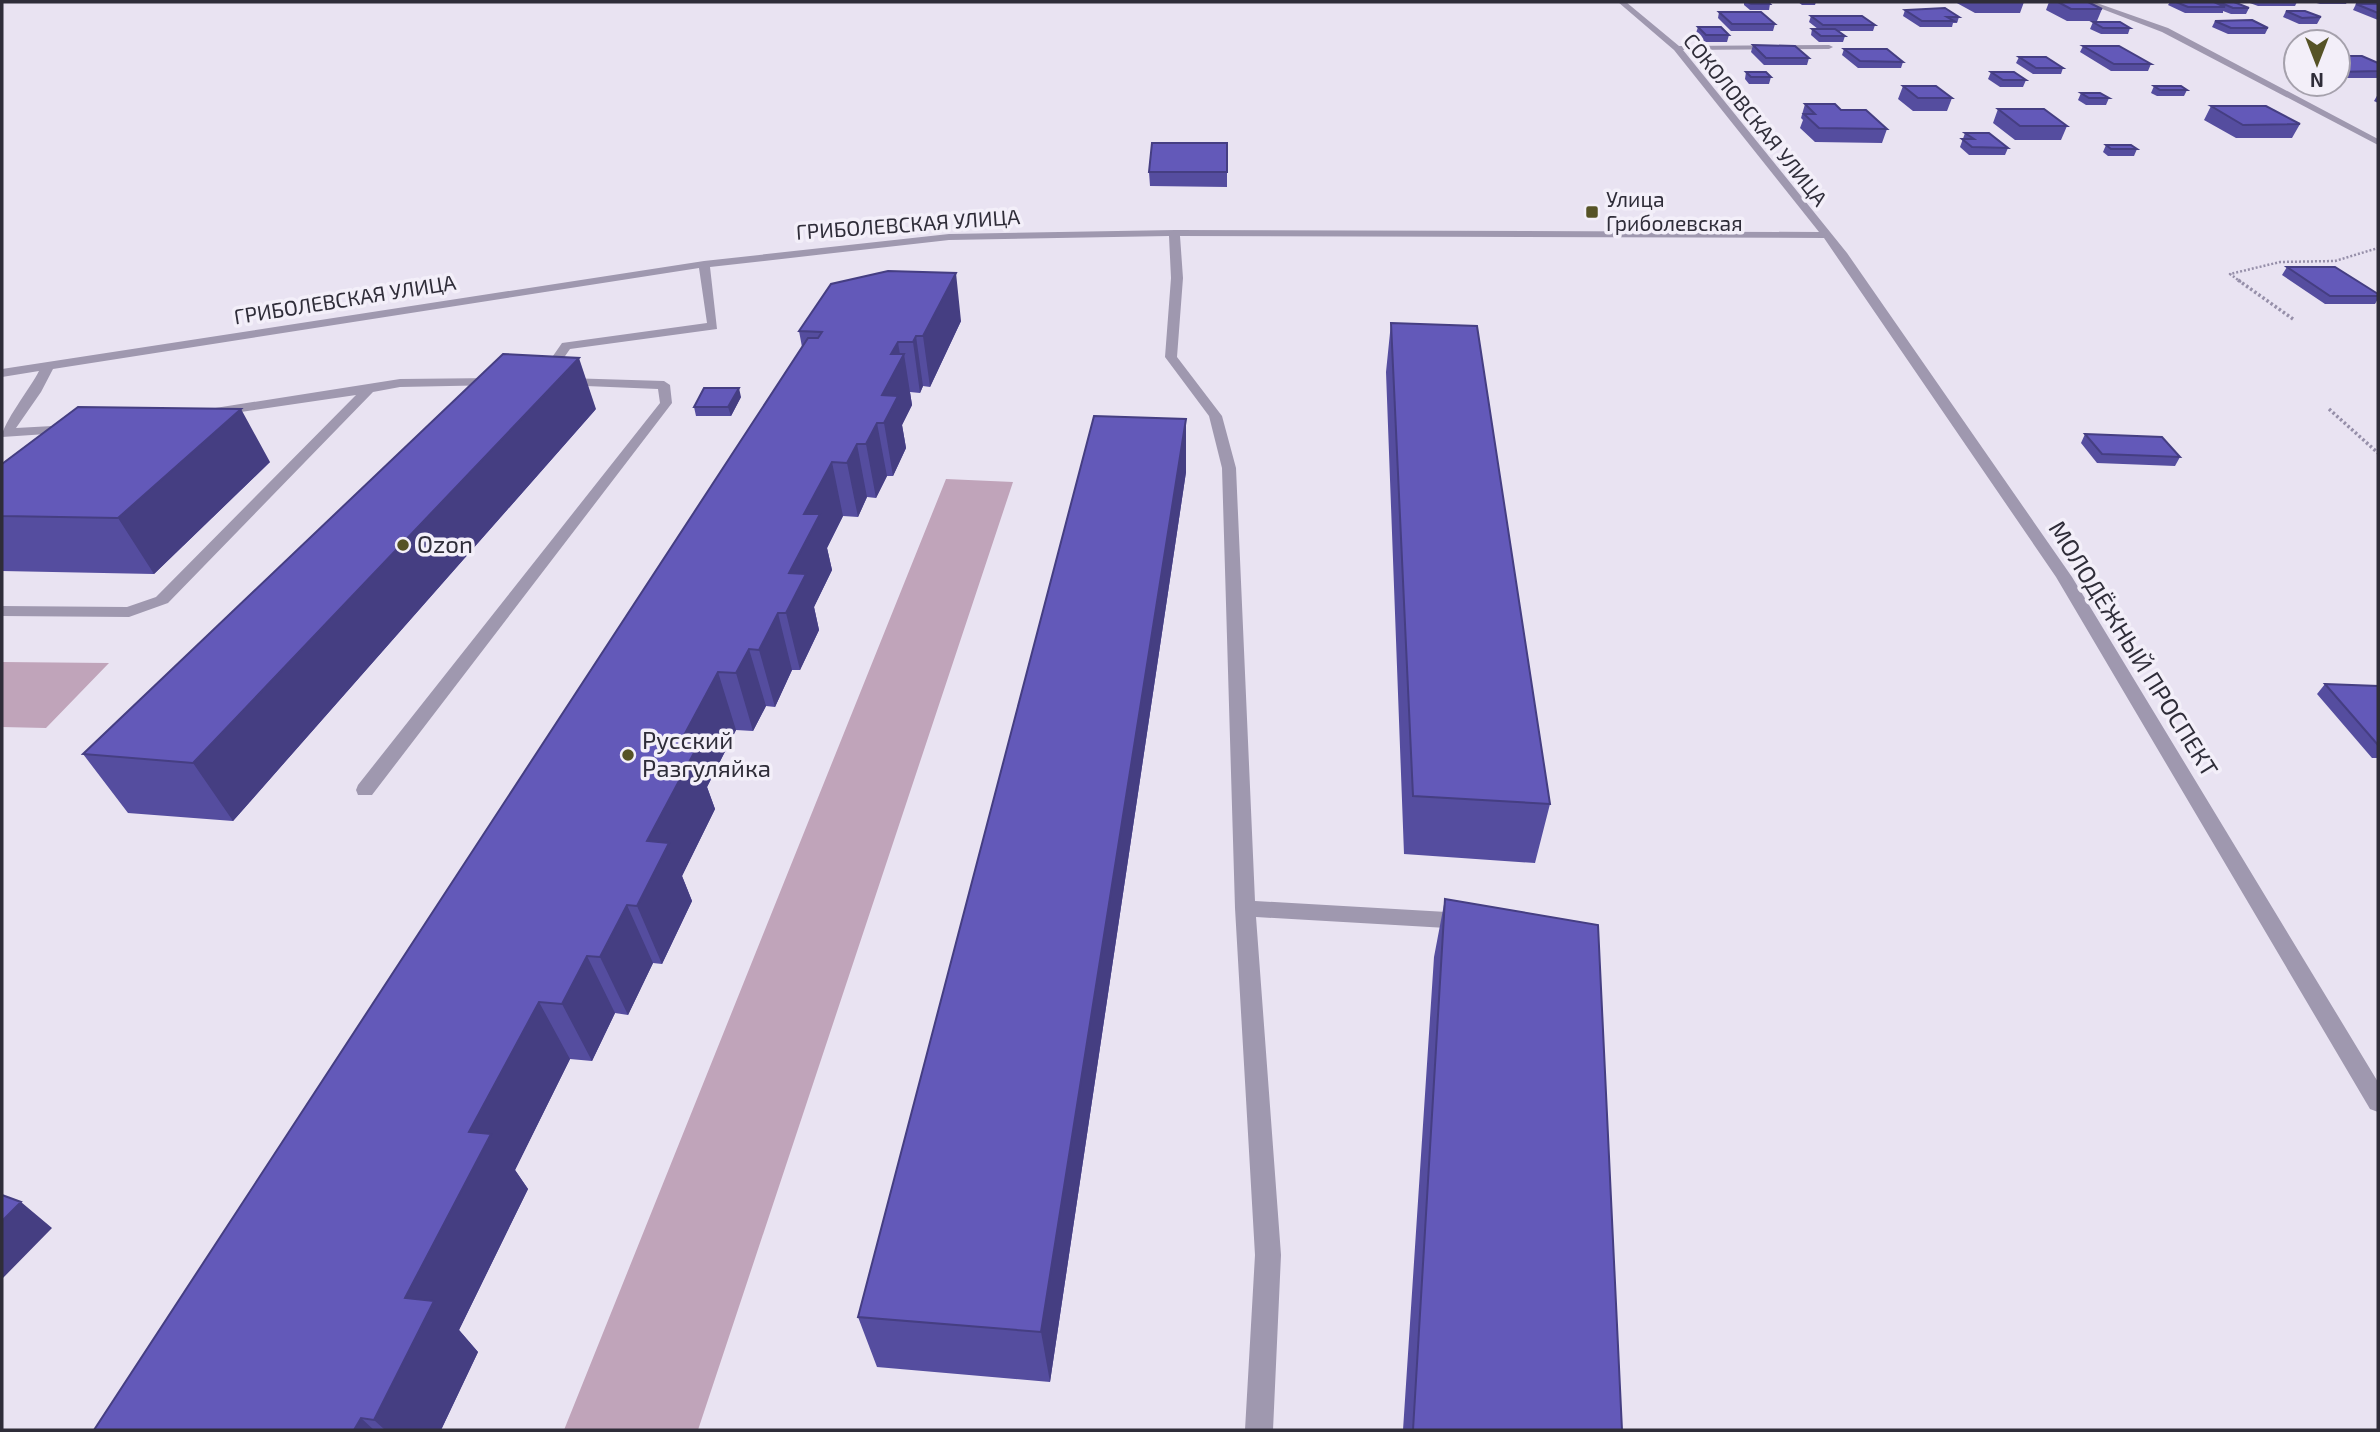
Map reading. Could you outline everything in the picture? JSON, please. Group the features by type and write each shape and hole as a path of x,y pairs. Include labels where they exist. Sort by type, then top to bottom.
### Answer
{"street":[{"name":"СОКОЛОВСКАЯ УЛИЦА","path":"1622,2 1677,48 1826,235"},
{"path":"2088,2 2165,30 2378,142"},
{"path":"1677,48 1829,47"},
{"path":"1175,233 1173,244 1177,278 1171,357 1215,416 1229,468 1245,908 1268,1255 1259,1430"},
{"name":"ГРИБОЛЕВСКАЯ УЛИЦА","path":"2,373 704,264 949,237 1175,233 1826,235"},
{"name":"МОЛОДЁЖНЫЙ ПРОСПЕКТ","path":"1826,235 1843,255 2064,577 2378,1102"},
{"path":"528,382 566,346 713,326 704,264"},
{"path":"4,432 35,392 48,366"},
{"path":"197,415 400,383 664,385 667,402 365,790"},
{"path":"2,611 129,612 162,600 369,389"},
{"path":"4,432 90,429"},
{"path":"1245,908 1488,923"}],"path":[{"path":"2293,319 2230,274 2280,262 2335,261 2378,248"},
{"path":"2329,409 2378,453"}],"shaded area":[{"path":"946,479 1013,482 698,1430 564,1430"},
{"path":"2,662 109,663 46,728 2,727"}],"building":[{"path":"1748,2 1768,2 1770,4 1751,4"},
{"path":"2058,2 2088,2 2102,9 2071,9"},
{"path":"2176,2 2214,2 2225,7 2188,7"},
{"path":"2219,2 2234,2 2249,8 2233,8"},
{"path":"2356,4 2378,4 2378,13"},
{"path":"1945,8 1959,17 1947,17 1954,21 1922,21 1905,10"},
{"path":"2286,11 2305,11 2321,17 2302,18"},
{"path":"1719,12 1761,12 1775,24 1732,24"},
{"path":"1811,16 1862,16 1875,25 1823,25"},
{"path":"2252,20 2268,28 2231,28 2215,21"},
{"path":"2093,22 2120,22 2130,28 2103,28"},
{"path":"1698,27 1721,27 1729,35 1706,35"},
{"path":"1812,29 1835,29 1845,36 1821,36"},
{"path":"1753,45 1795,46 1809,58 1766,58"},
{"path":"2083,46 2119,46 2151,64 2114,64"},
{"path":"1844,49 1887,49 1903,62 1860,61"},
{"path":"2352,56 2362,56 2378,63 2378,71 2352,72"},
{"path":"2019,57 2046,57 2063,68 2036,68"},
{"path":"1746,72 1766,72 1771,77 1751,77"},
{"path":"1991,72 2014,72 2026,80 2003,80"},
{"path":"1903,86 1936,86 1952,98 1918,98"},
{"path":"2154,86 2181,86 2187,90 2160,90"},
{"path":"2081,93 2100,93 2109,98 2089,98"},
{"path":"1805,104 1835,104 1841,110 1866,110 1887,129 1819,128 1804,114 1815,114"},
{"path":"2211,106 2266,106 2300,124 2243,125"},
{"path":"1998,109 2044,109 2067,126 2020,126"},
{"path":"1965,133 1989,133 2008,148 1972,147 1962,139 1974,139"},
{"path":"1152,143 1227,143 1227,172 1149,172"},
{"path":"2106,145 2131,145 2137,149 2111,149"},
{"path":"2287,267 2335,267 2378,296 2330,296"},
{"path":"888,271 956,273 923,336 916,336 913,342 898,342 891,354 904,354 882,395 898,396 884,423 877,423 866,444 857,444 847,463 832,462 804,514 820,514 789,573 806,574 786,613 778,613 759,650 749,649 736,673 718,672 676,750 695,751 647,841 669,843 637,906 627,905 600,957 587,956 562,1004 539,1002 469,1132 491,1134 405,1298 434,1301 374,1420 361,1418 354,1430 94,1430 808,338 818,338 822,332 799,331 831,284"},
{"path":"1391,323 1477,326 1550,804 1413,796"},
{"path":"503,354 579,358 193,763 83,754"},
{"path":"704,388 739,388 728,407 694,407"},
{"path":"78,407 241,409 118,518 2,516 2,464"},
{"path":"1094,416 1186,419 1041,1332 858,1317"},
{"path":"2085,434 2162,437 2180,457 2102,454"},
{"path":"2325,684 2378,686 2378,745"},
{"path":"1445,899 1598,925 1622,1430 1413,1430"},
{"path":"2,1195 21,1202 2,1221"}],"place":[{"name":"Улица Гриболевская","path":"1592,212"},
{"name":"Ozon","path":"403,545"},
{"name":"Русский Разгуляйка","path":"628,755"}]}
